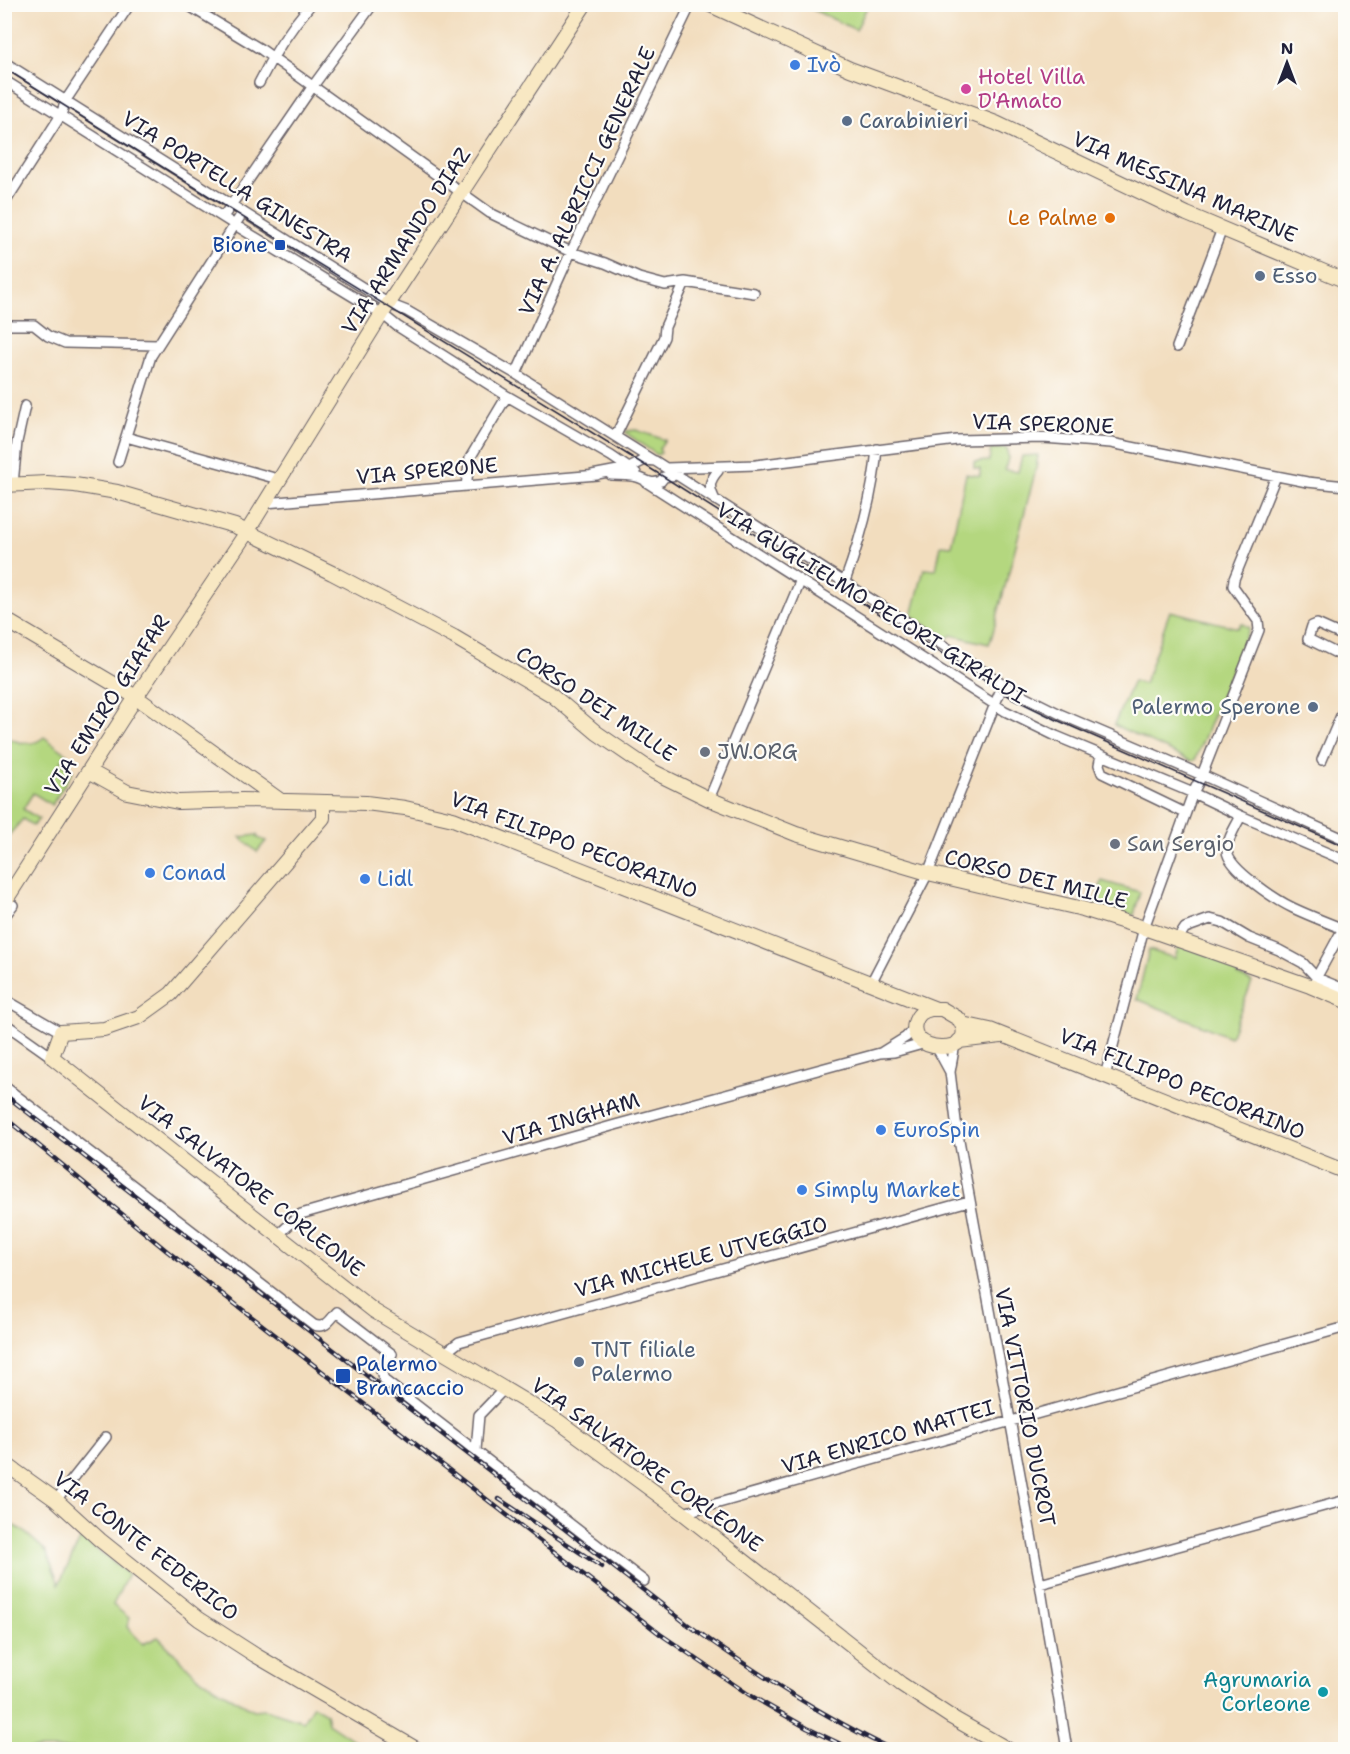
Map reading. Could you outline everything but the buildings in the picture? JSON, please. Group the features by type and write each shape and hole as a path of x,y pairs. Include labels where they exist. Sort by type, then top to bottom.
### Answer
{"street":[{"path":"4,204 61,115 66,100 130,4"},
{"path":"186,4 272,57 490,213 571,252 605,263 639,278 665,285 685,282 754,293"},
{"path":"259,83 272,57 311,4"},
{"path":"223,217 313,86 374,4"},
{"name":"VIA ARMANDO DIAZ","path":"265,503 385,309 585,4"},
{"name":"VIA A. ALBRICCI GENERALE","path":"516,374 571,252 691,4"},
{"name":"VIA MESSINA MARINE","path":"708,4 850,69 996,123 1222,229 1346,281"},
{"name":"VIA PORTELLA GINESTRA","path":"4,62 231,204 385,309"},
{"name":"VIA PORTELLA GINESTRA","path":"4,80 235,225 385,309"},
{"path":"118,462 151,356 243,212"},
{"path":"1177,347 1222,229"},
{"path":"616,435 664,337 665,327 685,282"},
{"path":"385,309 407,311 616,435 661,468 738,466"},
{"name":"VIA GUGLIELMO PECORI GIRALDI","path":"385,309 397,326 507,396 611,456 800,582 994,705 1101,755 1346,861"},
{"path":"4,326 34,325 48,336 65,343 157,345"},
{"path":"466,486 470,458 507,396"},
{"path":"9,485 25,406"},
{"path":"126,437 278,479"},
{"name":"VIA SPERONE","path":"738,466 811,459 918,443 1002,438 1090,441 1133,447 1276,476 1346,486"},
{"path":"844,584 874,481 877,449"},
{"path":"608,471 612,465 611,456"},
{"path":"637,473 645,460 676,475 718,471 738,466"},
{"path":"592,475 608,471 637,473 659,482 661,468"},
{"path":"715,500 710,486 711,480 718,471"},
{"path":"592,475 637,473"},
{"name":"VIA SPERONE","path":"265,503 592,475"},
{"name":"VIA GUGLIELMO PECORI GIRALDI","path":"676,475 1003,684 1062,715 1346,840"},
{"path":"1105,1076 1144,927 1185,813 1259,630 1258,621 1233,586 1276,476"},
{"name":"CORSO DEI MILLE","path":"9,485 47,483 117,492 235,526 342,578 454,637 552,695 597,733 654,772 709,799 796,834 928,873 1083,909 1144,927 1177,940 1314,982 1346,1001"},
{"name":"VIA EMIRO GIAFAR","path":"7,900 136,697 265,503"},
{"path":"709,799 800,582"},
{"path":"4,619 136,697 280,801"},
{"path":"1346,637 1317,624 1312,626 1308,639 1346,658"},
{"path":"871,983 928,873 1003,684"},
{"path":"1322,760 1346,704"},
{"path":"1101,755 1099,765 1102,773 1185,813"},
{"name":"VIA FILIPPO PECORAINO","path":"89,771 127,792 178,802 242,800 366,803 453,819 936,1009 954,1014 962,1024 990,1030 1346,1172"},
{"path":"242,800 251,794 257,784"},
{"path":"4,999 61,1032 104,1029 139,1017 171,994 322,818 323,802"},
{"path":"1241,816 1231,836 1227,850 1229,858 1258,886 1284,903 1344,927 1314,982"},
{"path":"4,917 7,900"},
{"path":"1177,940 1185,928 1210,919 1222,922 1249,938 1303,963 1314,982 1346,990"},
{"path":"893,992 915,1024 918,1037 931,1046 950,1072"},
{"path":"880,1053 906,1037 922,1012 936,1009"},
{"path":"4,1023 52,1057 61,1032"},
{"path":"950,1072 957,1043 962,1035 962,1024"},
{"name":"VIA FILIPPO PECORAINO","path":"931,1046 1003,1036"},
{"path":"880,1053 931,1046"},
{"name":"VIA INGHAM","path":"279,1234 301,1214 880,1053"},
{"name":"VIA SALVATORE CORLEONE","path":"52,1057 374,1311 558,1421 683,1513 901,1684 951,1717 1009,1749"},
{"name":"VIA VITTORIO DUCROT","path":"950,1072 969,1201 1068,1749"},
{"path":"4,1086 314,1325 320,1327 327,1324 337,1312 356,1326 392,1354 381,1371 384,1380 644,1581"},
{"name":"VIA MICHELE UTVEGGIO","path":"446,1352 459,1342 969,1201"},
{"name":"VIA ENRICO MATTEI","path":"683,1513 1346,1327"},
{"path":"476,1450 479,1415 504,1389"},
{"path":"56,1500 106,1437"},
{"name":"VIA CONTE FEDERICO","path":"4,1463 56,1500 100,1540 199,1619 418,1749"},
{"path":"1040,1584 1346,1500"}],"green space":[{"path":"803,5 868,5 856,30"},
{"path":"636,430 665,440 659,449 661,453 657,455 626,433 626,431"},
{"path":"1007,448 1008,458 1005,470 1018,472 1022,456 1038,455 992,636 989,644 951,635 947,639 912,616 924,569 936,570 941,545 951,546 966,474 980,476 980,469 974,468 974,462 989,461 991,449"},
{"path":"1170,611 1238,628 1241,623 1249,628 1195,760 1191,761 1114,725 1133,681 1144,684"},
{"path":"44,737 67,754 61,762 73,771 52,805 33,793 23,809 39,819 33,826 23,819 8,836 4,833 5,738 30,743"},
{"path":"257,835 258,838 266,841 257,852 240,837"},
{"path":"1102,881 1140,892 1134,915 1095,905"},
{"path":"1179,944 1240,967 1237,975 1252,982 1230,1037 1137,999 1149,950 1175,958"},
{"path":"4,1521 22,1530 46,1551 59,1584 81,1538 128,1574 113,1605 129,1618 127,1627 143,1644 158,1637 198,1677 254,1710 265,1709 303,1721 313,1705 326,1713 328,1723 367,1749 5,1749"}],"tram line":[{"path":"4,68 664,477 1012,698 1059,721 1346,847"}],"railway":[{"path":"4,1094 687,1624 787,1692 893,1750"},
{"path":"4,1117 167,1251 660,1634 748,1694 807,1728 853,1750"},
{"path":"499,1499 602,1567"}],"place":[{"name":"Ivò","path":"795,65"},
{"name":"Hotel Villa D'Amato","path":"966,89"},
{"name":"Carabinieri","path":"847,121"},
{"name":"Le Palme","path":"1110,218"},
{"name":"Bione","path":"280,245"},
{"name":"Esso","path":"1260,276"},
{"name":"Palermo Sperone","path":"1313,707"},
{"name":"JW.ORG","path":"705,752"},
{"name":"San Sergio","path":"1115,844"},
{"name":"Conad","path":"150,873"},
{"name":"Lidl","path":"365,879"},
{"name":"EuroSpin","path":"881,1130"},
{"name":"Simply Market","path":"802,1190"},
{"name":"TNT filiale Palermo","path":"579,1362"},
{"name":"Palermo Brancaccio","path":"343,1376"},
{"name":"Agrumaria Corleone","path":"1323,1692"}]}
